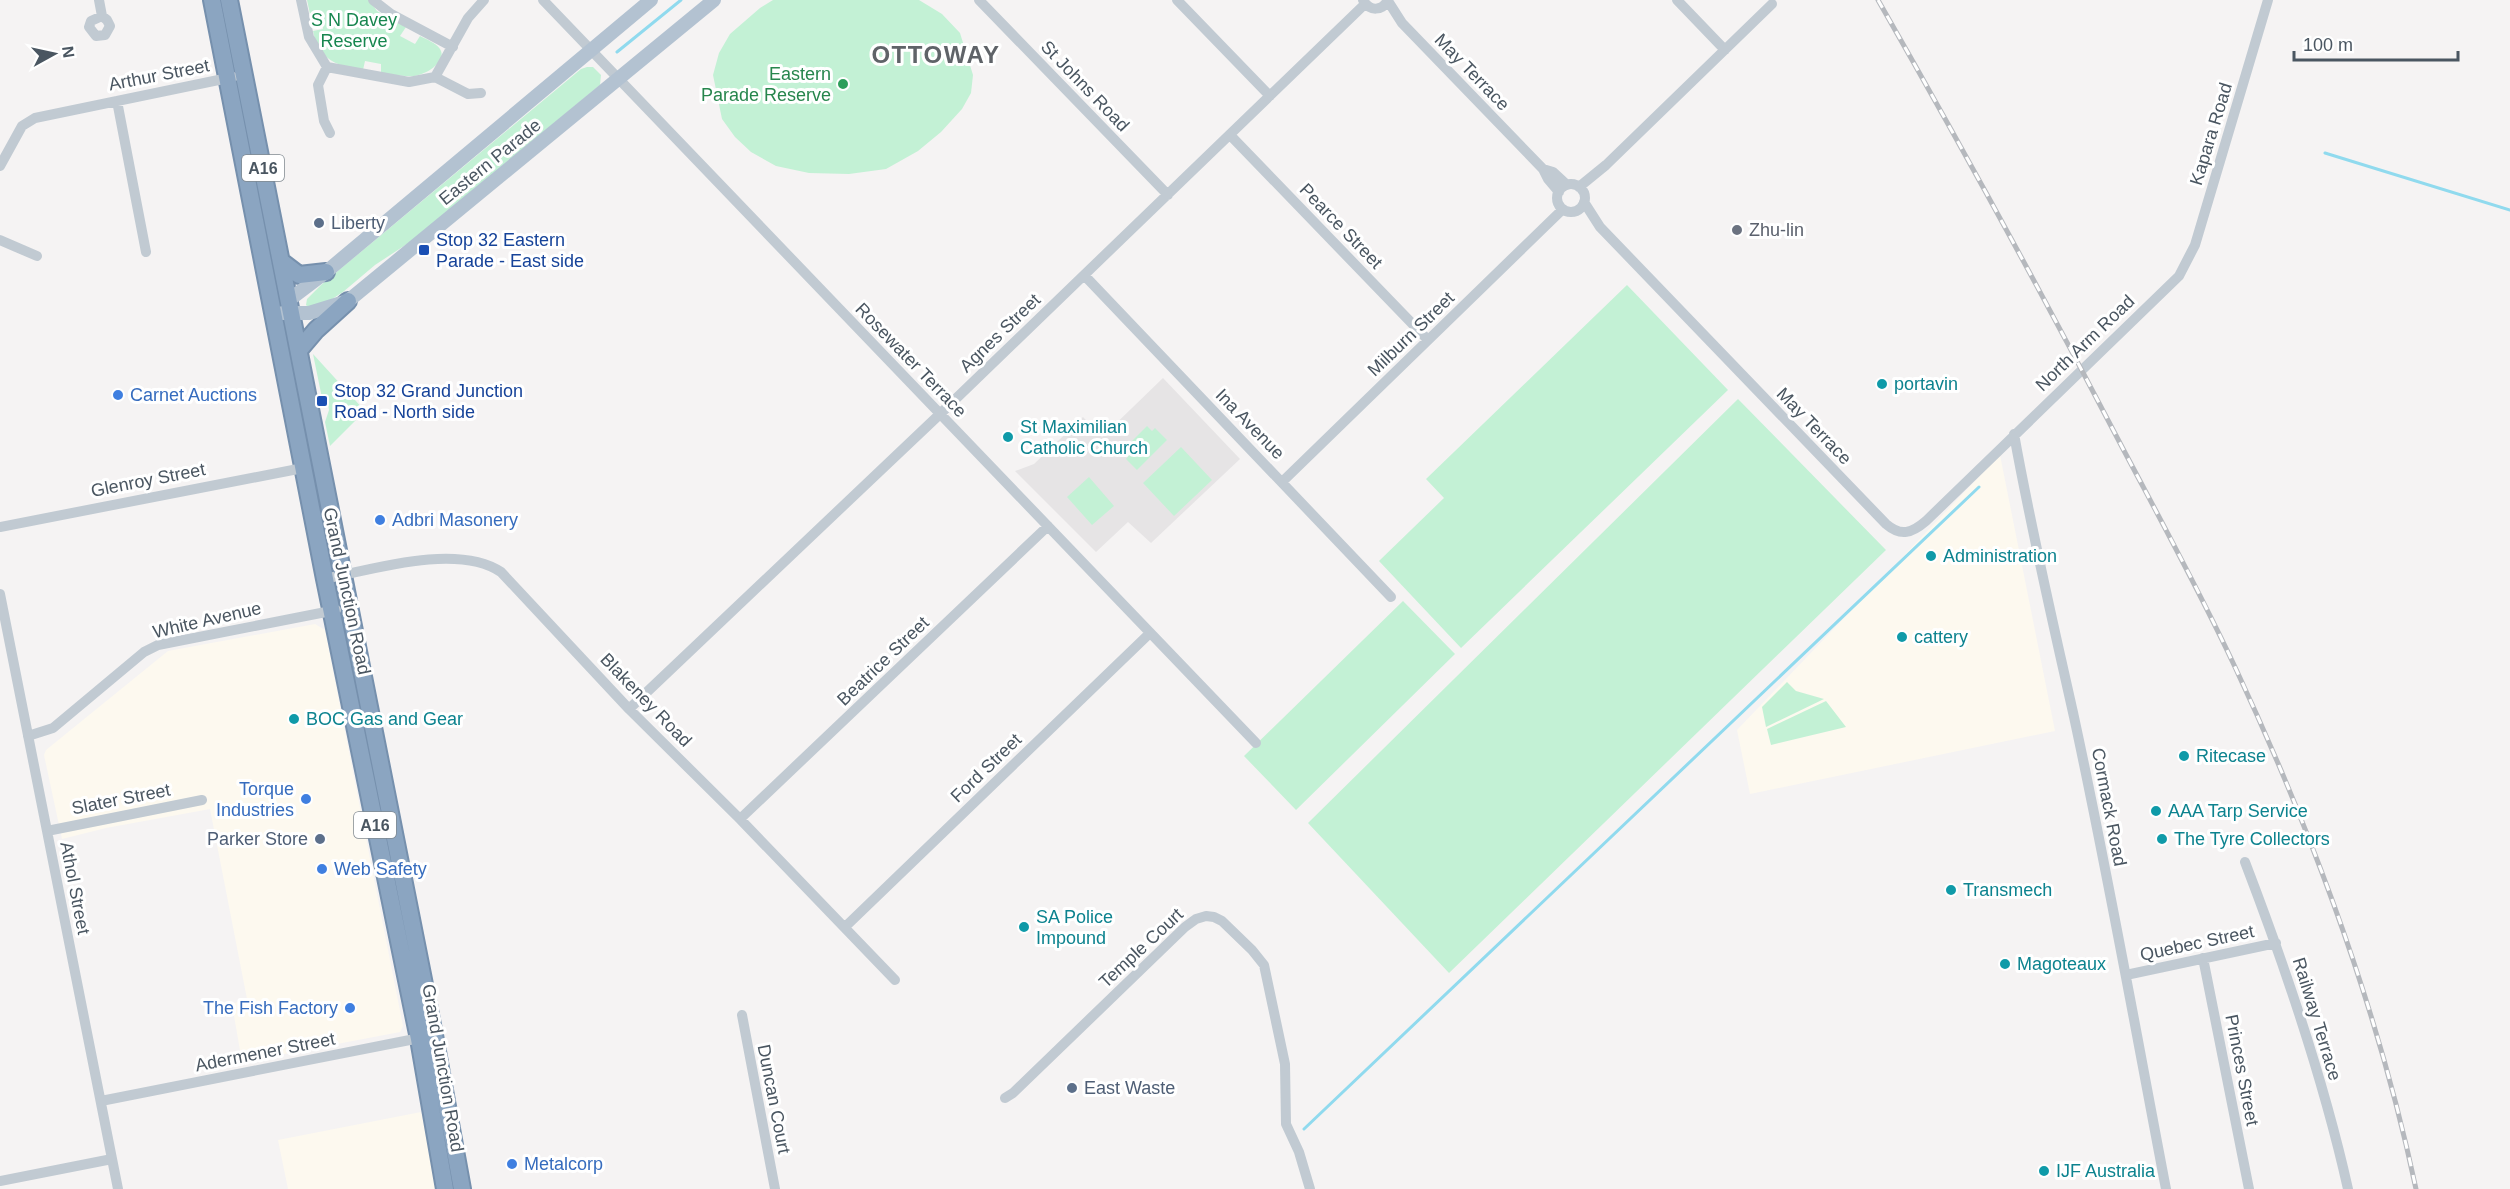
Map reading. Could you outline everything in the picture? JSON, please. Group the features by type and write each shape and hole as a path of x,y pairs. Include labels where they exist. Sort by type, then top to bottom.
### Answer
{"highway":[{"name":"Grand Junction Road","path":"212,0 236,76 291,307 385,787 427,1037 445,1189"},
{"name":"Grand Junction Road","path":"229,0 236,76 272,312 368,791 462,1189"},
{"path":"282,262 299,275 326,272"},
{"path":"299,350 316,330 348,301"},
{"path":"272,312 291,307"},
{"path":"368,791 385,787"}],"main road":[{"name":"Eastern Parade","path":"651,0 326,272 291,307 309,313 348,301 714,0"}],"street":[{"path":"99,0 102,16"},
{"path":"302,0 309,38 327,67 409,82 435,77 468,94 481,93"},
{"path":"372,0 391,14 453,47"},
{"path":"435,77 468,18 484,0"},
{"name":"Rosewater Terrace","path":"543,0 1256,743"},
{"name":"St Johns Road","path":"980,0 1168,195"},
{"path":"1177,0 1270,96"},
{"path":"1677,0 1725,50"},
{"name":"Kapara Road","path":"2179,276 2195,245 2268,0"},
{"name":"Agnes Street","path":"629,709 1168,195 1364,2"},
{"name":"May Terrace","path":"1364,2 1372,9 1386,3 1390,17 1402,23 1544,169 1548,179 1563,189"},
{"path":"1579,187 1584,194 1584,202 1580,208 1568,210 1558,201 1563,189 1579,187 1606,165 1772,4"},
{"path":"327,67 318,85 324,121 330,133"},
{"name":"Arthur Street","path":"0,166 22,126 35,118 236,76"},
{"path":"117,101 146,252"},
{"name":"Pearce Street","path":"1230,135 1428,340"},
{"name":"May Terrace","path":"1584,202 1600,227 1894,531 1904,533 1917,529 2014,434"},
{"name":"May Terrace","path":"1568,210 1600,227"},
{"name":"Milburn Street","path":"1282,482 1428,340 1568,210"},
{"path":"0,240 37,256"},
{"name":"Ina Avenue","path":"1084,275 1391,597"},
{"name":"North Arm Road","path":"2014,434 2179,276"},
{"name":"Cormack Road","path":"2014,434 2051,624 2074,717 2126,975 2166,1189"},
{"name":"Glenroy Street","path":"0,527 303,468"},
{"name":"Beatrice Street","path":"740,819 1048,526"},
{"name":"Blakeney Road","path":"325,579 436,559 472,560 491,565 501,572 629,709 740,819 895,980"},
{"name":"Athol Street","path":"0,594 118,1189"},
{"name":"White Avenue","path":"28,736 53,728 144,652 158,645 349,606"},
{"name":"Ford Street","path":"845,927 1150,633"},
{"name":"Slater Street","path":"47,831 202,800"},
{"name":"Railway Terrace","path":"2245,862 2276,943 2309,1046 2348,1189"},
{"name":"Temple Court","path":"1005,1098 1013,1093 1185,927 1196,919 1206,916 1222,921 1260,958 1264,965 1285,1064 1286,1124 1299,1152 1310,1189"},
{"name":"Quebec Street","path":"2126,975 2276,943"},
{"name":"Princes Street","path":"2203,958 2249,1189"},
{"name":"Duncan Court","path":"742,1015 775,1189"},
{"name":"Adermener Street","path":"101,1101 427,1037"},
{"path":"0,1181 112,1159"}],"shaded area":[{"path":"1163,378 1240,459 1151,543 1128,522 1096,552 1015,471 1034,464 1083,417 1102,437"},
{"path":"2000,455 2055,731 1750,794 1737,730"},
{"path":"315,624 325,630 403,1026 400,1032 242,1062 232,1004 247,999 210,809 106,828 62,839 44,755 46,750 168,651"},
{"path":"421,1112 437,1189 288,1189 278,1140"}],"green space":[{"name":"S N Davey Reserve","path":"307,0 369,0 377,11 406,27 400,36 415,44 420,36 431,41 440,49 441,59 434,67 414,76 381,73 381,64 365,61 363,70 338,64 325,55 316,41 313,31 323,29 319,12 310,14"},
{"name":"Eastern Parade Reserve","path":"773,0 919,0 942,14 960,33 973,75 971,93 962,109 941,132 918,151 886,169 849,174 809,173 776,166 751,152 735,137 722,119 713,75 719,53 730,34"},
{"path":"593,67 601,75 600,85 410,242 375,265 329,301 308,307 306,305 307,299 321,285 581,69"},
{"path":"1627,285 1728,390 1461,648 1379,561 1444,498 1426,479"},
{"path":"313,354 365,411 330,446 325,422 329,410 327,398 322,398"},
{"path":"1738,399 1886,550 1449,973 1308,823"},
{"path":"1147,426 1152,431 1155,428 1167,440 1137,470 1126,459 1129,455 1123,450"},
{"path":"1181,447 1212,480 1174,516 1143,483"},
{"path":"1089,477 1114,506 1092,525 1067,497"},
{"path":"1403,601 1455,654 1296,810 1244,756"},
{"path":"1787,682 1796,691 1824,699 1766,727 1762,707"},
{"path":"1826,701 1846,727 1771,745 1767,729"}],"waterway":[{"path":"617,52 681,0"},
{"path":"2325,153 2510,210"},
{"path":"1304,1129 1979,487"}],"railway":[{"path":"1878,0 2002,221 2092,389 2208,611 2264,730 2317,858 2363,989 2401,1122 2416,1189"}],"place":[{"name":"Eastern Parade Reserve","path":"843,84"},
{"name":"Liberty","path":"319,223"},
{"name":"Zhu-lin","path":"1737,230"},
{"name":"Stop 32 Eastern Parade - East side","path":"424,250"},
{"name":"portavin","path":"1882,384"},
{"name":"Carnet Auctions","path":"118,395"},
{"name":"Stop 32 Grand Junction Road - North side","path":"322,401"},
{"name":"St Maximilian Catholic Church","path":"1008,437"},
{"name":"Adbri Masonery","path":"380,520"},
{"name":"Administration","path":"1931,556"},
{"name":"cattery","path":"1902,637"},
{"name":"BOC Gas and Gear","path":"294,719"},
{"name":"Ritecase","path":"2184,756"},
{"name":"Torque Industries","path":"306,799"},
{"name":"AAA Tarp Service","path":"2156,811"},
{"name":"Parker Store","path":"320,839"},
{"name":"The Tyre Collectors","path":"2162,839"},
{"name":"Web Safety","path":"322,869"},
{"name":"Transmech","path":"1951,890"},
{"name":"SA Police Impound","path":"1024,927"},
{"name":"Magoteaux","path":"2005,964"},
{"name":"The Fish Factory","path":"350,1008"},
{"name":"East Waste","path":"1072,1088"},
{"name":"Metalcorp","path":"512,1164"},
{"name":"IJF Australia","path":"2044,1171"}],"district":[{"name":"OTTOWAY","path":"936,55"}]}
